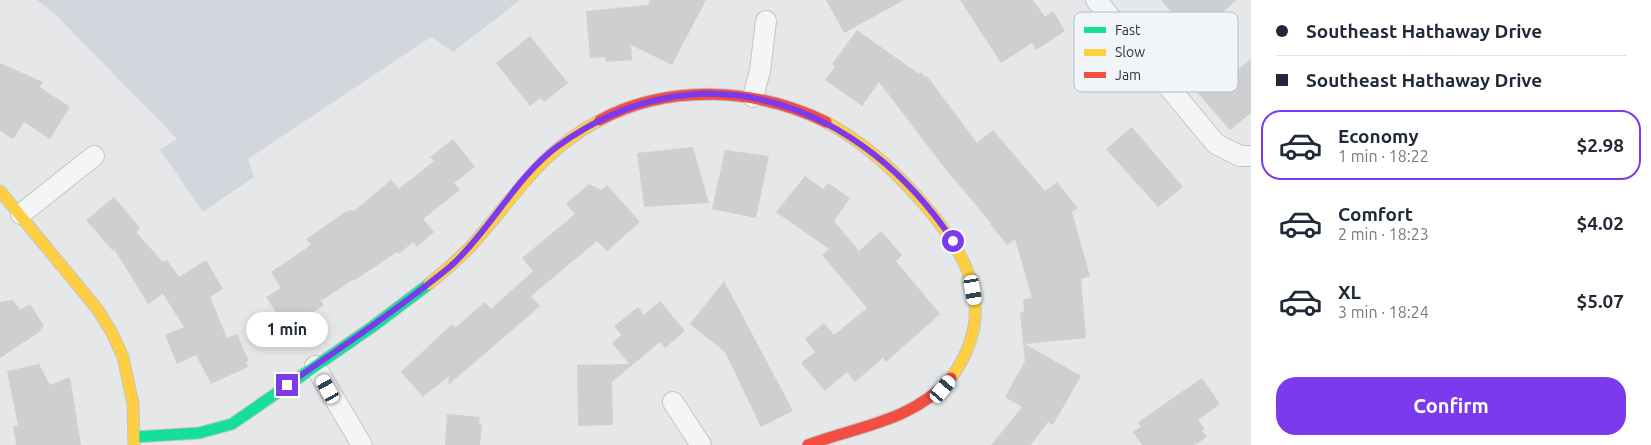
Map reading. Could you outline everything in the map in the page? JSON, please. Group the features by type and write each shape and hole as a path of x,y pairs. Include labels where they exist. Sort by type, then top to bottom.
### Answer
{"street":[{"path":"1096,0 1106,12"},
{"path":"753,97 760,71 766,21"},
{"path":"1173,92 1216,144 1240,156 1251,156"},
{"path":"0,191 98,310 112,333 123,357 133,404 134,441 199,433 232,424 315,366 453,264 485,230 540,161 581,130 622,111 650,102 694,95 753,97 785,105 827,123 874,153 942,225 963,257 971,275 976,304 972,334 966,353 956,373 943,389 918,408 890,422 850,430 808,445"},
{"path":"20,214 94,156"},
{"path":"315,366 362,445"},
{"path":"673,402 701,445"}],"shaded area":[{"path":"37,0 520,0 453,52 431,37 248,159 254,177 203,212 160,150 177,139 57,16"}],"building":[{"path":"650,0 706,0 672,65 631,45 632,60 606,62 605,57 590,58 586,11 648,5"},
{"path":"826,0 904,0 844,33"},
{"path":"960,0 1033,0 1045,17 1053,11 1065,31 1036,50 1032,43 1001,63"},
{"path":"1161,0 1237,0 1223,12 1171,12"},
{"path":"857,30 919,74 921,72 926,78 927,76 977,143 993,130 1045,191 1057,182 1078,208 1072,212 1090,276 1081,279 1086,338 1025,344 1081,376 1053,425 1048,422 1031,445 991,445 1022,407 1005,397 1025,361 1020,313 1024,312 1023,299 1032,298 1015,239 1007,245 943,166 879,82 862,106 825,80 835,66 832,64"},
{"path":"530,36 568,83 544,102 540,98 530,106 496,63"},
{"path":"1251,59 1251,113 1230,130 1197,92 1238,92 1238,69"},
{"path":"0,63 43,82 40,87 70,107 50,139 24,122 13,139 0,131"},
{"path":"1132,127 1183,187 1158,207 1106,149"},
{"path":"453,139 475,167 454,183 460,190 423,219 434,232 417,247 413,242 399,254 397,252 321,301 324,305 288,330 266,297 281,288 271,272 311,245 306,239 347,211 352,210 353,212 391,180 399,189 434,161 430,157"},
{"path":"693,147 709,203 644,207 637,153"},
{"path":"725,150 769,156 756,218 712,209"},
{"path":"805,176 823,189 828,183 850,198 834,221 859,251 881,231 902,255 896,261 940,314 886,362 883,358 855,382 847,372 825,391 801,363 815,352 805,339 824,323 834,335 867,308 822,255 829,249 776,212"},
{"path":"589,184 601,190 607,185 640,222 607,251 597,241 531,296 540,306 448,385 449,376 423,397 401,372 452,324 455,328 485,302 491,309 533,271 522,258 575,214 566,204"},
{"path":"114,197 140,228 136,232 163,262 167,260 179,277 206,260 223,289 210,297 227,338 237,334 249,361 246,362 248,367 211,384 196,355 177,364 165,335 184,327 163,294 148,304 114,249 113,251 86,220"},
{"path":"724,281 793,411 761,427 725,352 690,324"},
{"path":"13,300 20,310 30,304 44,326 41,331 0,358 0,302"},
{"path":"660,301 685,331 665,348 660,342 612,382 613,425 578,426 577,365 629,364 612,343 621,335 614,326 638,307 644,315"},
{"path":"39,364 50,385 70,377 81,445 16,445 13,426 18,425 7,371"},
{"path":"1202,378 1220,404 1198,420 1205,429 1202,431 1207,437 1195,445 1142,445 1133,432 1141,427 1138,422"},
{"path":"447,414 480,417 479,424 482,425 480,445 445,445"}],"traffic: fast":[{"path":"135,437 199,433 232,424 372,327 429,284"}],"traffic: slow":[{"path":"429,284 472,245 544,161 560,146 600,120"},
{"path":"826,122 866,148 901,179 939,223 954,243 965,264 972,286 975,308 973,330 965,354 951,378"},
{"path":"0,191 98,310 112,333 123,357 133,404 134,445"}],"traffic: jam":[{"path":"600,120 627,108 655,100 684,95 713,94 771,102 826,122"},
{"path":"808,445 884,421 902,413 936,393 951,378"}],"route":[{"path":"287,385 400,305 453,264 485,230 503,205 540,161 556,147 581,130 622,111 650,102 694,95 753,97 785,105 827,123 863,144 874,153 942,225 953,241"}]}
